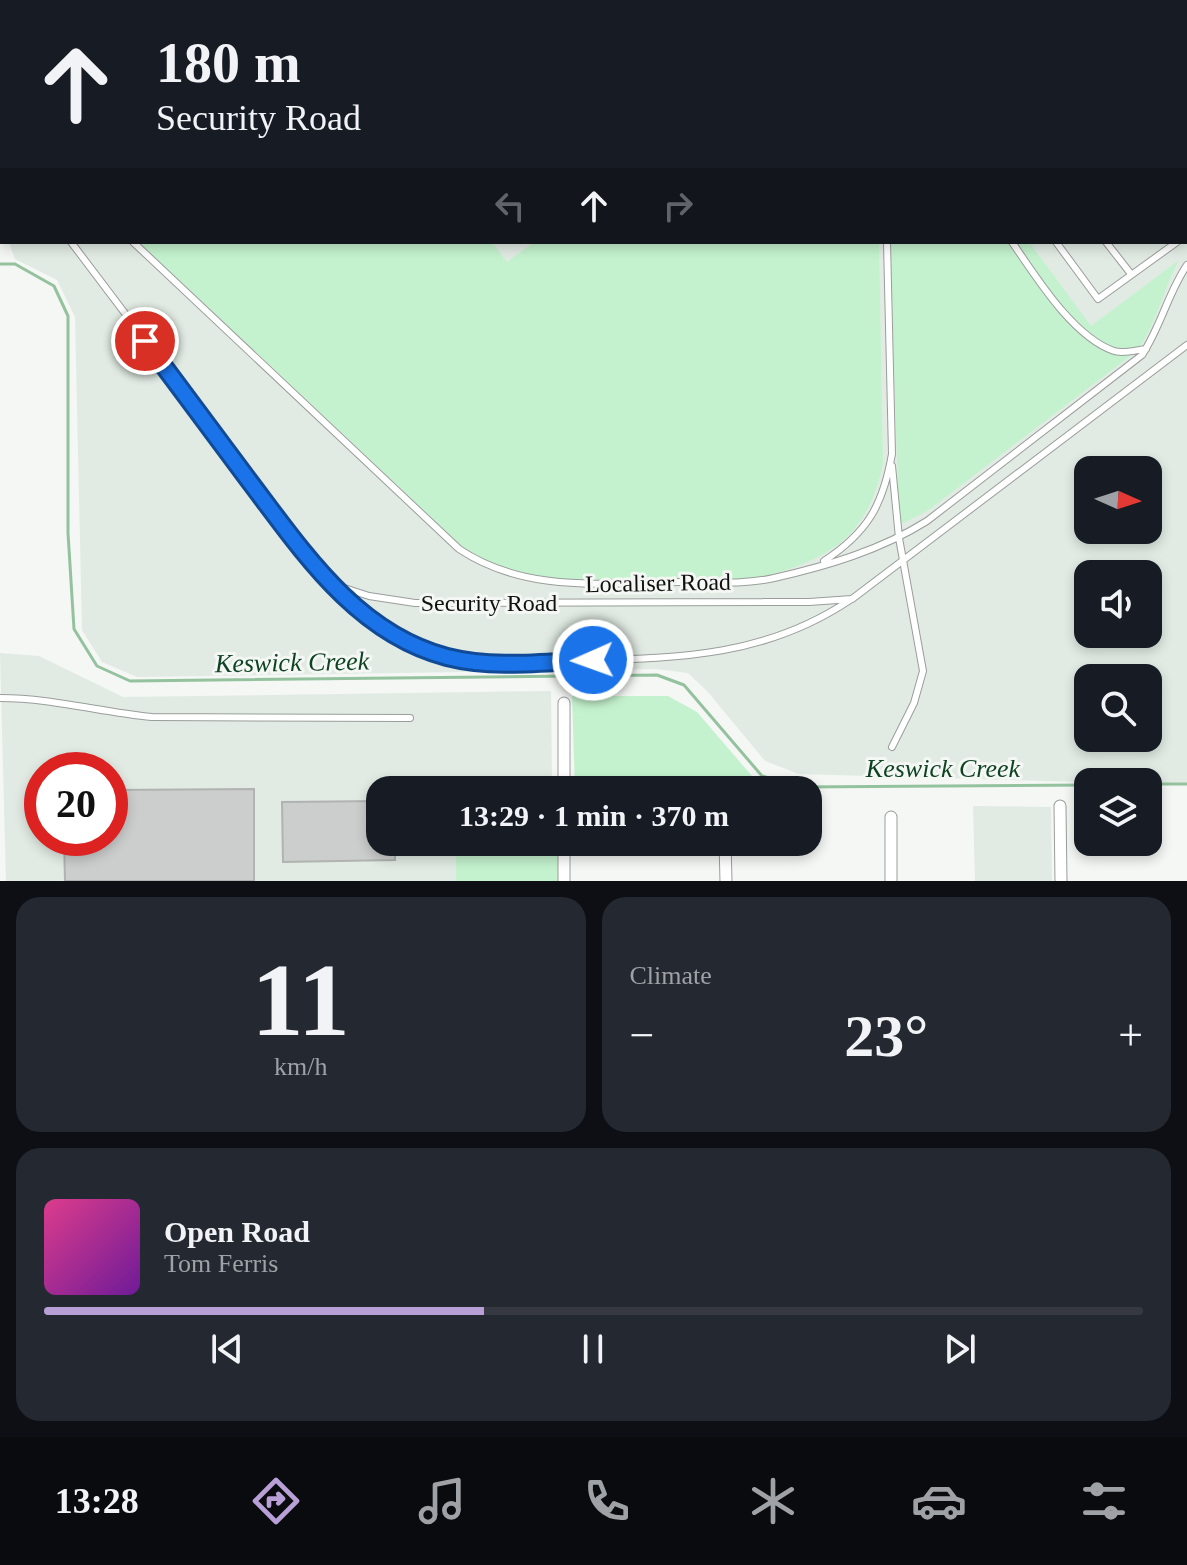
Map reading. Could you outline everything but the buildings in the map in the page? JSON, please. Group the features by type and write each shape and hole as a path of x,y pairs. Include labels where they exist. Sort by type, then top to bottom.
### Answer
{"street":[{"path":"564,703 564,776"},
{"path":"1060,806 1061,881"},
{"path":"891,817 891,881"},
{"path":"564,856 564,881"},
{"path":"725,856 726,881"}],"lane":[{"path":"73,244 329,583 350,603 399,637 446,657 493,663 684,657 725,651 804,628 903,563 1187,345"},
{"name":"Localiser Road","path":"135,244 459,549 493,568 540,581 585,583 771,579 899,538 927,521 1146,349 1171,288 1187,265"},
{"path":"887,244 892,454 899,538 923,671 914,703 892,747"},
{"path":"1013,244 1085,335 1117,352 1146,349"},
{"path":"1057,244 1098,299 1174,244"},
{"path":"1108,244 1131,274"},
{"path":"818,565 852,540 876,511 887,484 892,454"},
{"name":"Security Road","path":"329,583 393,601 438,604 809,602 852,599"},
{"path":"0,698 80,704 114,713 152,717 410,718"}],"shaded area":[{"path":"10,244 1187,244 1187,785 1162,784 1162,768 1074,768 1074,782 799,774 765,761 707,691 688,673 656,669 137,677 102,662 82,630 75,317 57,280 15,259"},
{"path":"0,653 39,656 123,697 551,691 552,776 366,776 366,856 456,856 456,881 6,881"},
{"path":"973,806 1051,807 1052,881 975,881"}],"green space":[{"path":"141,244 494,244 507,262 531,244 879,244 883,463 877,486 861,520 846,538 829,551 795,567 755,577 571,579 511,571 464,548"},
{"path":"890,244 1030,244 1091,326 1179,260 1138,350 930,509 904,523 899,520"},
{"path":"572,696 668,696 697,712 752,776 575,776"},
{"path":"456,856 558,856 560,881 456,881"}],"waterway":[{"name":"Keswick Creek","path":"0,264 15,264 54,286 68,316 68,533 74,629 97,666 130,681 657,675 684,685 762,776 800,787 1074,785"},
{"name":"Keswick Creek","path":"1162,784 1187,784"}],"route":[{"path":"145,341 329,583 377,623 429,651 470,662 593,660"}]}
